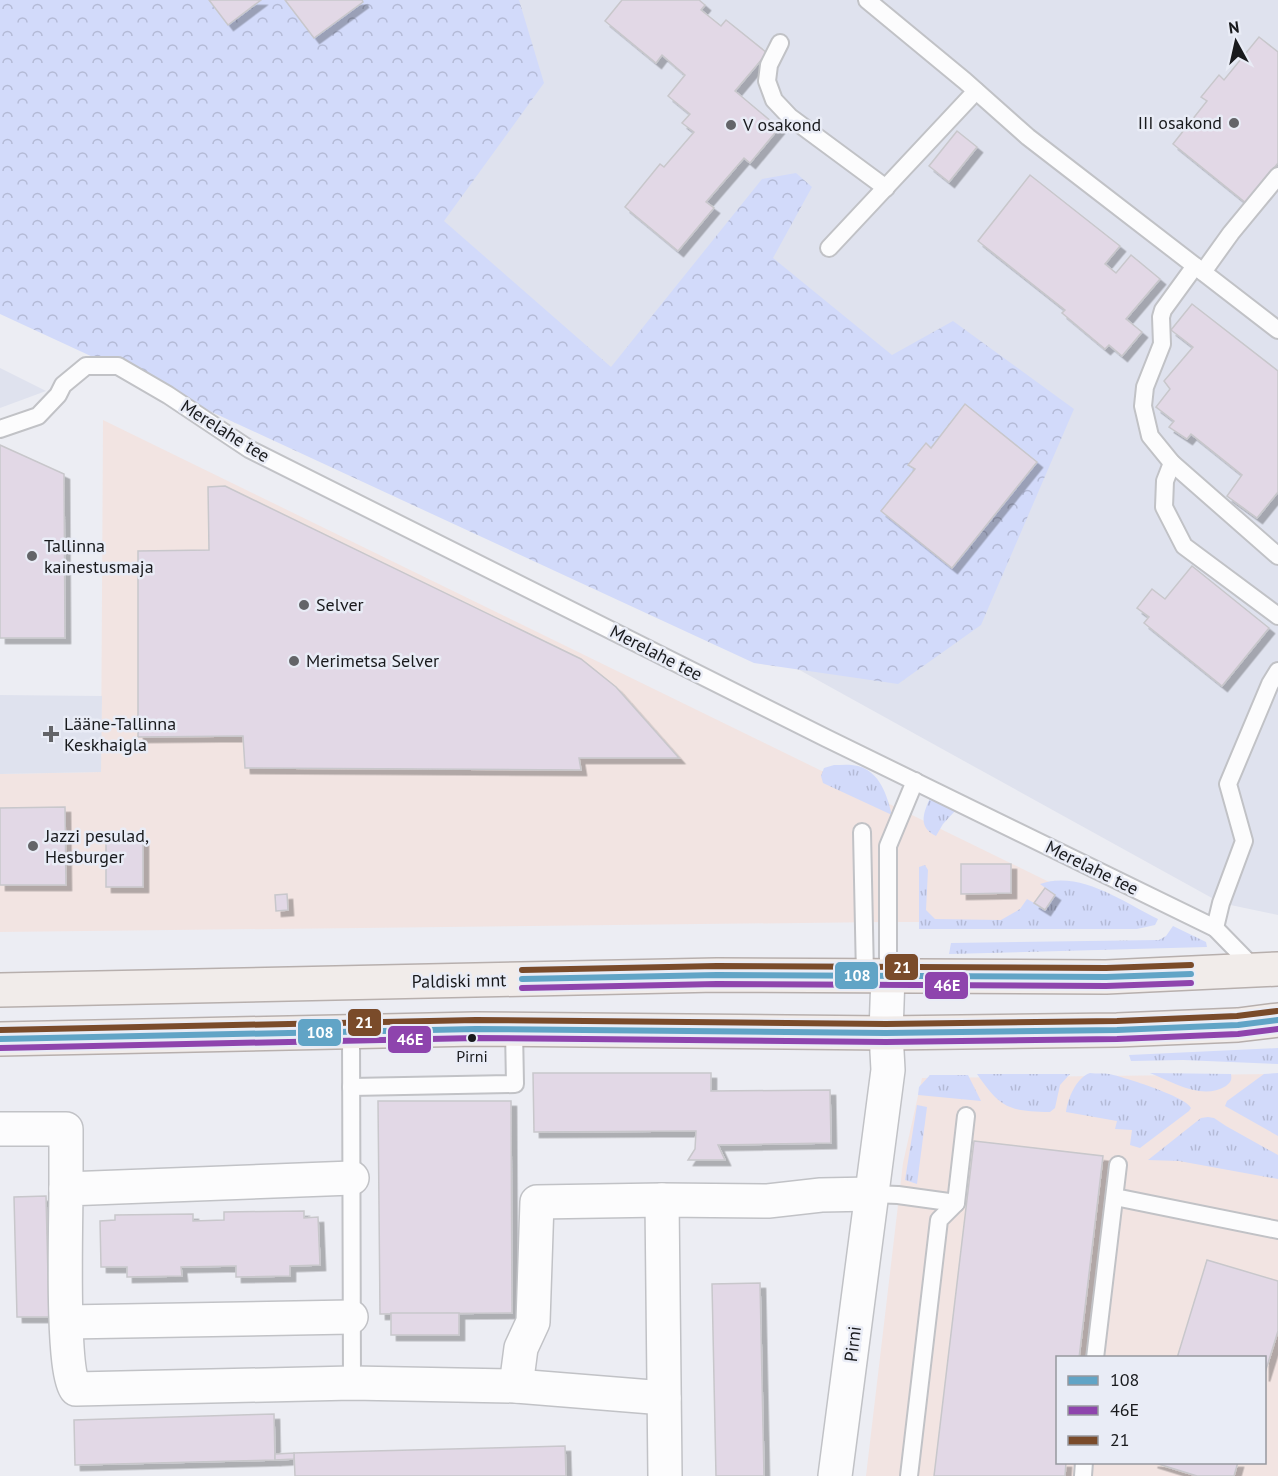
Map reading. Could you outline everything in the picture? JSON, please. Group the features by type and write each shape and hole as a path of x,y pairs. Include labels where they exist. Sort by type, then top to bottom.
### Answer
{"main road":[{"name":"Paldiski mnt","path":"0,990 717,975 1106,977 1268,970"},
{"path":"0,1039 514,1030 886,1033 1117,1030 1278,1020"}],"street":[{"name":"Pirni","path":"836,1476 888,1070 886,1033 877,976"},
{"path":"0,1129 66,1129 68,1354 71,1384 76,1389 352,1383 516,1386 664,1398"},
{"path":"66,1189 352,1178"},
{"path":"516,1386 522,1348 533,1322 537,1202 768,1200 821,1195 872,1194"},
{"path":"662,1200 665,1476"},
{"path":"67,1322 351,1317"}],"lane":[{"path":"867,0 1028,137 1278,330"},
{"path":"780,43 769,65 767,81 774,100 790,117 886,188"},
{"path":"830,248 976,91"},
{"path":"1278,176 1163,310 1161,316 1162,344 1145,387 1143,406 1150,436 1172,463 1278,556"},
{"name":"Merelahe tee","path":"0,429 38,416 58,395 63,385 86,366 118,366 168,395 249,449 826,738 1215,928 1268,970"},
{"path":"1172,463 1165,481 1164,507 1184,546 1278,616"},
{"path":"1215,928 1221,903 1244,841 1228,784 1270,684 1278,671"},
{"path":"877,976 888,846 915,781"},
{"path":"862,832 877,976"},
{"path":"351,1087 515,1084 514,1030"},
{"path":"351,1032 352,1383"},
{"path":"909,1476 939,1221 956,1203 966,1116"},
{"path":"1095,1356 1118,1165"},
{"path":"872,1194 956,1203"},
{"path":"1116,1197 1278,1230"}],"shaded area":[{"path":"0,0 1278,0 1278,915 1221,903 660,593"},
{"path":"0,368 46,391 0,408"},
{"path":"103,420 1086,900 1083,922 884,922 0,932 0,774 101,772"},
{"name":"Lääne-Tallinna Keskhaigla","path":"0,695 102,696 101,772 0,774"},
{"path":"1278,1074 1278,1476 866,1476 903,1163 922,1078"}],"green space":[{"path":"0,0 519,0 544,83 444,221 611,367 762,179 796,173 812,187 773,258 892,355 953,321 1074,409 981,625 898,684 754,663 0,314"},
{"path":"834,765 858,766 872,773 885,792 892,815 823,783 821,776 824,768"},
{"path":"930,798 955,811 936,836 926,829 924,824 925,809"},
{"path":"925,865 928,870 926,910 935,919 1001,920 1020,909 1027,899 1045,909 1055,895 1040,884 1070,881 1101,890 1158,919 1155,925 1137,929 919,929 919,867"},
{"path":"1173,926 1206,942 1207,947 949,954 951,943 1159,940 1166,936"},
{"path":"1278,1048 1278,1064 1183,1060 1131,1061 1129,1055"},
{"path":"1090,1073 1109,1074 1140,1083 1179,1098 1191,1108 1140,1148 1130,1145 1132,1130 1115,1129 1117,1121 1066,1112 1074,1089 1081,1079"},
{"path":"1150,1073 1231,1074 1231,1078 1226,1086 1207,1092 1178,1085"},
{"path":"1278,1073 1278,1136 1225,1106 1227,1101 1264,1074"},
{"path":"977,1074 1070,1074 1060,1085 1055,1108 1050,1112 1025,1111 1007,1106 993,1095"},
{"path":"930,1075 968,1075 981,1101 918,1095 919,1087"},
{"path":"917,1105 927,1107 917,1184 905,1180"},
{"path":"1201,1118 1214,1118 1278,1155 1278,1179 1179,1161 1148,1160"}],"building":[{"path":"209,0 261,0 228,25"},
{"path":"285,0 362,0 363,2 314,38"},
{"name":"V osakond","path":"622,0 699,0 705,5 701,10 721,26 726,20 767,53 735,91 779,128 750,163 744,158 706,202 714,208 678,251 625,207 660,164 664,167 694,132 682,123 690,114 668,96 685,75 662,55 656,63 605,21"},
{"name":"III osakond","path":"1259,37 1278,52 1278,163 1246,203 1173,144 1207,101 1201,97 1219,75 1224,80"},
{"path":"957,131 977,147 949,182 929,166"},
{"path":"1030,175 1120,246 1105,264 1116,273 1131,255 1160,279 1126,319 1142,332 1122,356 1109,345 1105,349 1062,313 1065,310 978,241"},
{"path":"1192,304 1278,371 1278,492 1257,518 1227,496 1242,475 1191,434 1187,439 1169,427 1174,421 1156,407 1170,389 1164,381 1193,347 1171,330"},
{"path":"965,404 1037,462 952,568 881,511 915,469 908,465 926,443 931,448"},
{"name":"Tallinna kainestusmaja","path":"0,445 64,474 65,638 0,638"},
{"name":"Selver","path":"225,486 581,659 616,687 679,758 579,758 581,770 245,768 243,736 138,737 138,551 209,550 208,487"},
{"path":"1192,566 1269,628 1222,686 1144,623 1149,617 1137,608 1152,589 1165,599"},
{"name":"Jazzi pesulad, Hesburger","path":"65,807 66,885 0,885 0,808"},
{"path":"106,836 143,836 143,887 106,887"},
{"path":"961,864 1011,864 1011,893 961,894"},
{"path":"1045,888 1055,895 1045,910 1034,903"},
{"path":"287,894 288,910 276,911 275,895"},
{"path":"533,1073 711,1073 711,1091 830,1090 831,1143 718,1145 725,1160 688,1160 695,1149 696,1131 534,1132"},
{"path":"378,1101 511,1101 512,1313 380,1314"},
{"path":"974,1141 1103,1156 1079,1356 1056,1356 1056,1464 1066,1464 1065,1476 934,1476"},
{"path":"46,1196 49,1317 17,1317 14,1197"},
{"path":"304,1211 304,1218 318,1217 320,1265 290,1266 290,1276 236,1277 236,1266 181,1267 182,1276 127,1277 127,1267 101,1267 100,1221 115,1220 115,1215 193,1214 193,1221 224,1220 224,1212"},
{"path":"1207,1260 1278,1281 1278,1331 1266,1370 1266,1356 1178,1356"},
{"path":"760,1283 764,1476 716,1476 712,1284"},
{"path":"391,1313 459,1313 459,1335 391,1335"},
{"path":"274,1414 275,1460 75,1465 74,1420"},
{"path":"565,1446 566,1476 295,1476 294,1453"},
{"path":"294,1453 294,1459 275,1460 275,1454"},
{"path":"1158,1464 1237,1464 1234,1476 1197,1476"}],"transit line":[{"name":"21","path":"522,970 717,966 1106,968 1191,965"},
{"name":"108","path":"522,979 717,975 1106,977 1191,974"},
{"name":"46E","path":"522,988 717,984 1106,986 1191,983"},
{"name":"21","path":"0,1030 476,1020 886,1024 1117,1021 1237,1016 1277,1011"},
{"name":"108","path":"0,1039 476,1029 886,1033 1117,1030 1238,1025 1278,1020"},
{"name":"46E","path":"0,1048 476,1038 886,1042 1117,1039 1238,1034 1278,1029"}],"place":[{"name":"III osakond","path":"1234,123"},
{"name":"V osakond","path":"731,125"},
{"name":"Tallinna kainestusmaja","path":"32,556"},
{"name":"Selver","path":"304,605"},
{"name":"Merimetsa Selver","path":"294,661"},
{"name":"Lääne-Tallinna Keskhaigla","path":"51,734"},
{"name":"Jazzi pesulad, Hesburger","path":"33,846"},
{"name":"Pirni","path":"472,1038"}]}
